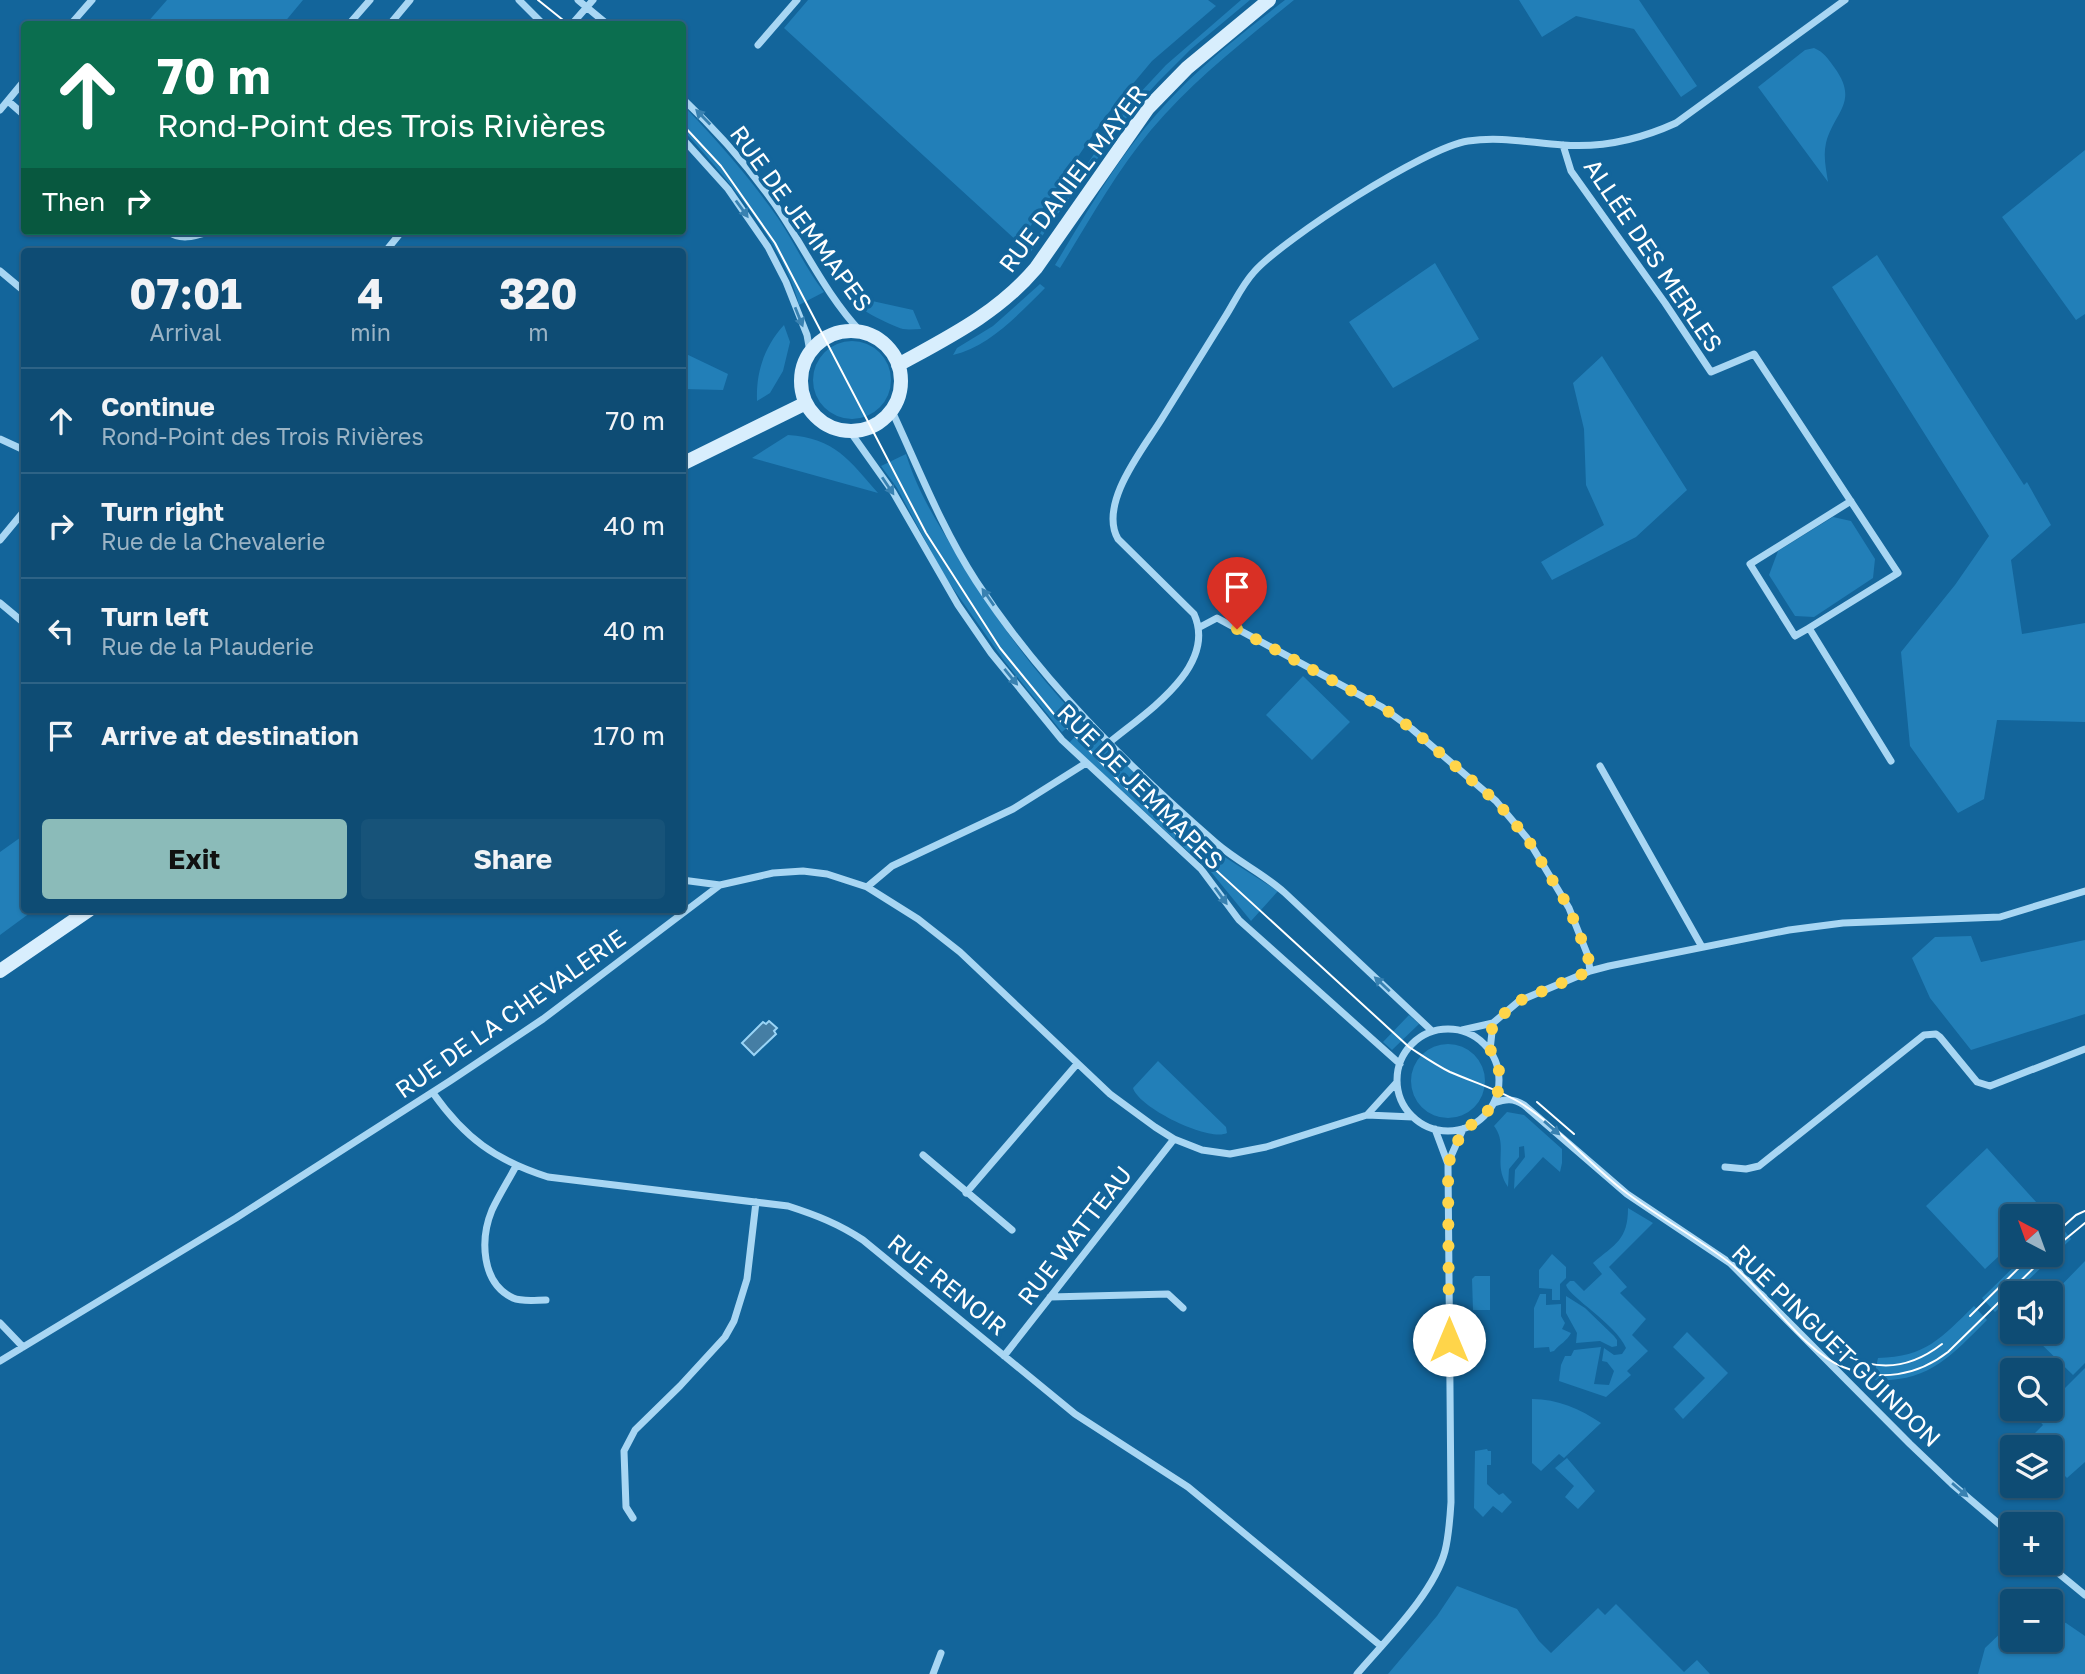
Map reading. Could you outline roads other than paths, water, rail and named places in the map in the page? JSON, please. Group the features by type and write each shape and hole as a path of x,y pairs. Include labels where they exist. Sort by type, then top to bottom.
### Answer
{"main road":[{"name":"RUE DANIEL MAYER","path":"898,365 957,334 1017,291 1148,108 1187,68 1269,0"},
{"path":"862,332 877,338 890,350 898,365 900,388 891,409 873,425 849,430 836,428 824,423 806,403 801,377 804,364 820,341 834,334 862,332"},
{"path":"686,462 806,403"},
{"path":"0,971 85,913"}],"street":[{"path":"74,21 92,0"},
{"path":"352,21 370,0"},
{"path":"392,21 410,0"},
{"path":"519,0 540,21"},
{"path":"579,0 590,3 605,21"},
{"path":"758,45 797,0"},
{"path":"1110,742 1170,691 1193,662 1200,627 1194,614 1118,539 1112,519 1114,506 1119,490 1134,463 1253,273 1283,245 1358,197 1447,146 1497,139 1593,145 1648,136 1676,123 1845,0"},
{"path":"575,21 590,3"},
{"path":"0,110 21,85"},
{"path":"8,101 21,112"},
{"name":"RUE DE JEMMAPES","path":"686,101 717,132 761,186 846,316 862,332"},
{"name":"RUE DE JEMMAPES","path":"686,142 728,189 768,247 786,282 807,335 810,352"},
{"name":"ALLÉE DES MERLES","path":"1563,145 1571,171 1711,372 1754,354 1898,573 1808,628"},
{"path":"173,235 194,235"},
{"path":"0,271 21,288"},
{"name":"RUE DE JEMMAPES","path":"891,409 915,467 975,580 1022,645 1056,686 1110,742 1219,845 1264,875 1285,893 1432,1031"},
{"name":"RUE DE JEMMAPES","path":"849,430 892,492 958,605 991,653 1062,740 1201,869 1238,920 1400,1064"},
{"path":"0,439 21,449"},
{"path":"1851,501 1750,564 1795,636 1808,628 1891,761"},
{"path":"0,540 21,515"},
{"path":"0,603 21,620"},
{"path":"1200,627 1217,618 1382,707 1412,729 1496,801 1527,838 1569,908 1588,956 1590,971"},
{"path":"867,887 892,866 1013,809 1086,763"},
{"path":"1600,766 1702,947"},
{"name":"RUE DE LA CHEVALERIE","path":"686,911 720,885 773,873 803,871 827,874 867,887 918,919 960,952 1110,1094 1154,1127 1174,1139 1202,1150 1230,1154 1266,1147 1367,1115 1413,1117"},
{"path":"686,881 720,885"},
{"path":"1462,1030 1493,1023 1519,1001 1590,971 1789,930 1843,923 2000,917 2085,891"},
{"name":"RUE DE LA CHEVALERIE","path":"0,1361 236,1218 432,1093 543,1019 683,913"},
{"path":"1490,1050 1493,1023"},
{"path":"1447,1028 1462,1030 1478,1037 1490,1050 1499,1071 1500,1083 1494,1103 1486,1115 1475,1123 1463,1129 1435,1129 1413,1117 1405,1107 1397,1082 1400,1064 1416,1040 1432,1031 1447,1028"},
{"path":"1725,1167 1746,1169 1759,1166 1924,1035 1936,1034 1940,1037 1976,1082 1990,1086 2085,1049"},
{"path":"966,1193 1077,1064"},
{"path":"1367,1115 1397,1082"},
{"name":"RUE RENOIR","path":"432,1093 450,1116 485,1148 516,1166 548,1177 788,1206 842,1226 863,1240 1075,1414 1188,1487 1381,1646"},
{"name":"RUE PINGUET GUINDON","path":"1494,1103 1515,1100 1524,1105 1627,1194 1730,1263 1910,1444 2000,1524"},
{"path":"1357,1674 1430,1586 1445,1552 1449,1530 1448,1164 1435,1129"},
{"path":"1448,1164 1463,1129"},
{"name":"RUE WATTEAU","path":"1004,1356 1174,1139"},
{"path":"923,1155 1012,1230"},
{"path":"516,1166 492,1211 486,1234 485,1256 491,1276 503,1291 516,1299 546,1300"},
{"path":"633,1518 626,1507 624,1451 635,1430 716,1347 734,1321 747,1279 756,1202"},
{"path":"1050,1297 1168,1294 1183,1308"},
{"path":"0,1323 23,1347"},
{"path":"2061,1575 2085,1595"},
{"path":"933,1674 941,1653"}],"tram line":[{"path":"538,0 564,21"},
{"path":"686,128 721,166 775,243 926,533 1000,648 1053,713 1123,785 1409,1047 1450,1072 1502,1093 1533,1112 1624,1191 1730,1263 1814,1348 1828,1359 1857,1372 1898,1374 1924,1367 1936,1360 1948,1352 2035,1267"},
{"path":"1537,1102 1574,1134"},
{"path":"2063,1227 2085,1211"},
{"path":"2063,1241 2085,1223"},
{"path":"1970,1316 2020,1267"},
{"path":"1801,1320 1833,1347 1867,1363 1903,1363 1942,1344"}]}
